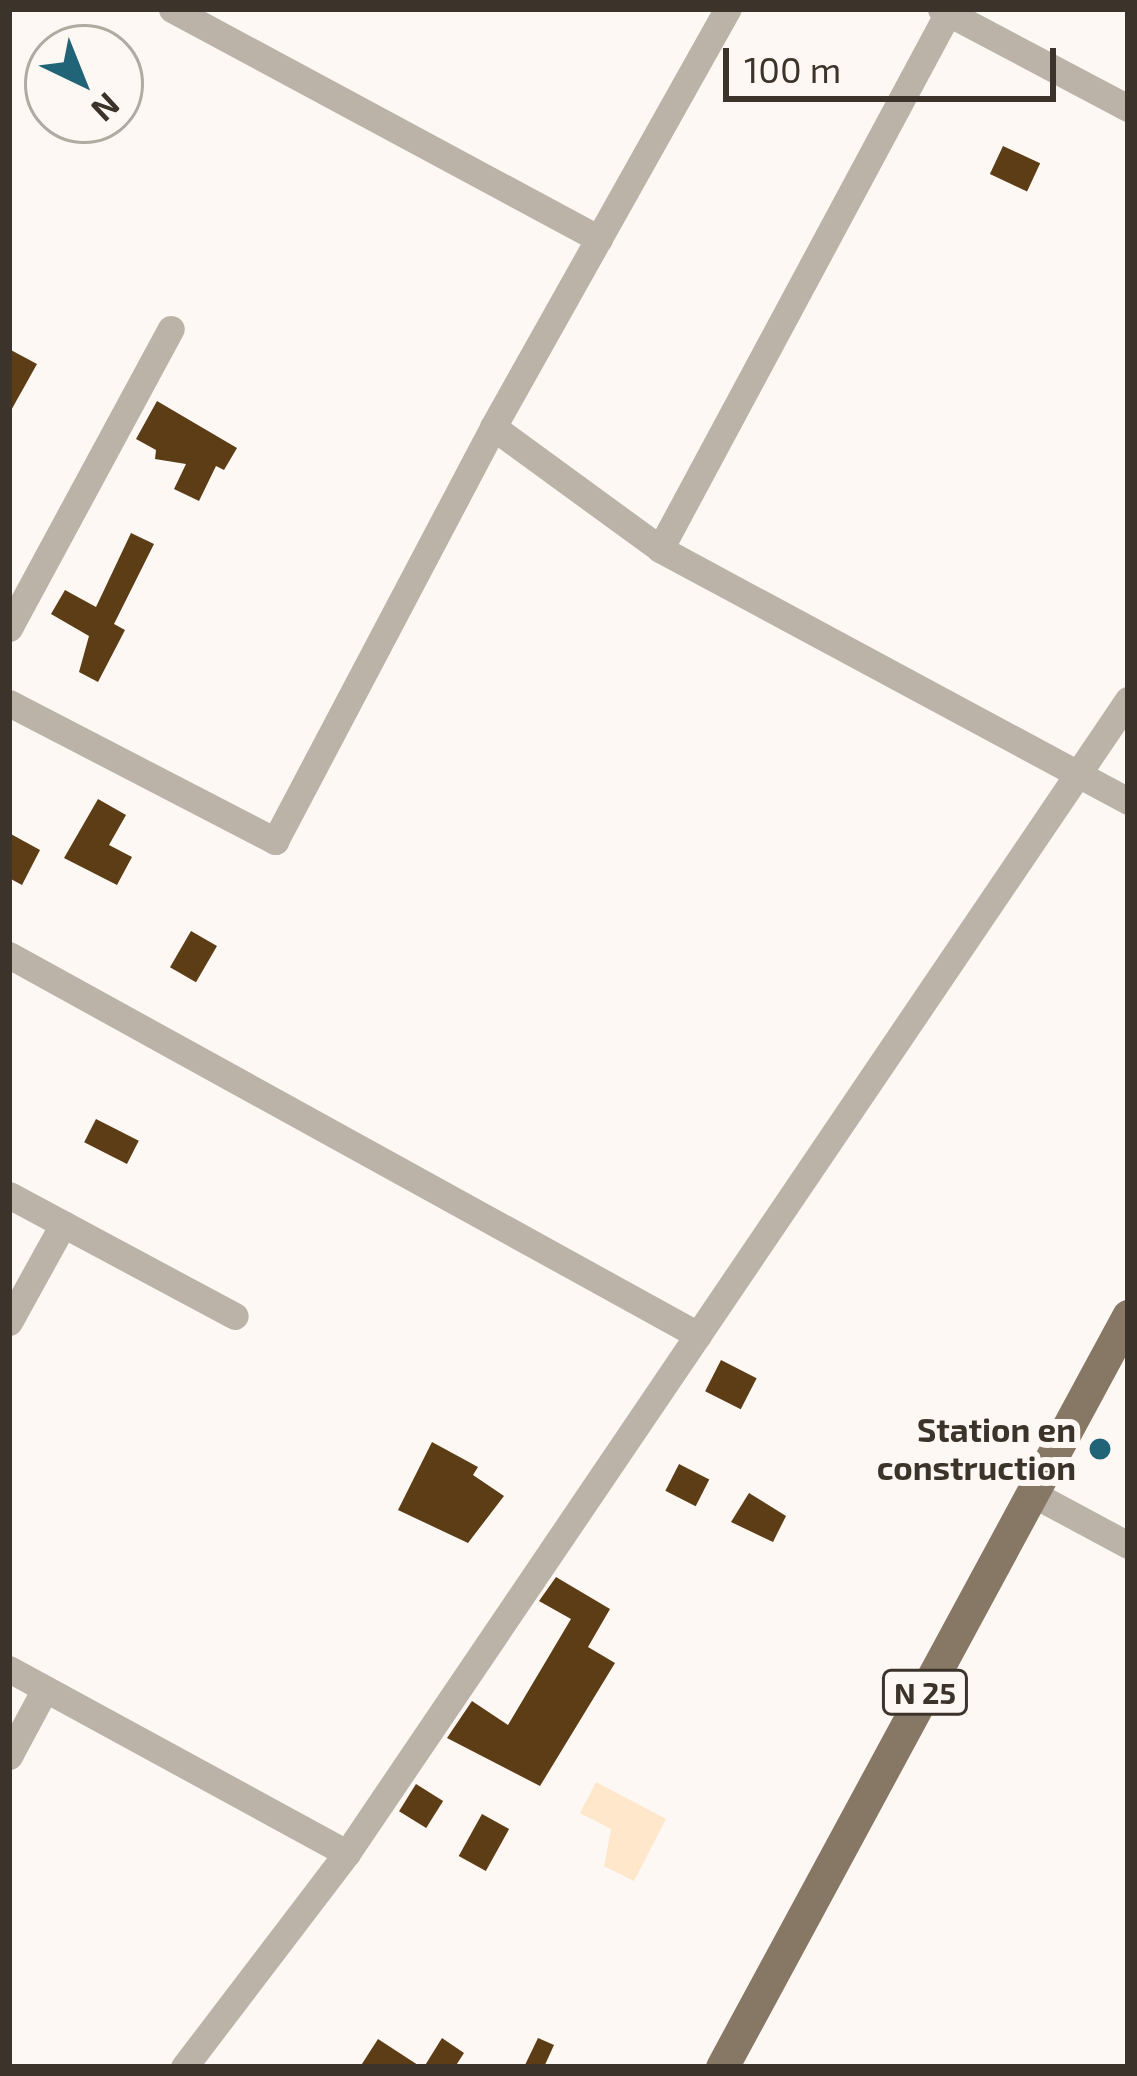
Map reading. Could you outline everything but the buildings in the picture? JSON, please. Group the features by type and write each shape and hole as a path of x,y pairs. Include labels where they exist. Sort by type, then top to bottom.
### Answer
{"main road":[{"name":"N 25","path":"722,2067 1128,1316"}],"street":[{"path":"172,9 599,239"},
{"path":"9,703 274,842 493,427 728,9"},
{"path":"660,549 946,10 1128,108"},
{"path":"9,628 171,329"},
{"path":"493,427 660,549 1128,801"},
{"path":"184,2067 347,1853 1128,700"},
{"path":"9,955 698,1335"},
{"path":"9,1195 235,1316"},
{"path":"9,1322 63,1224"},
{"path":"1033,1494 1128,1545"},
{"path":"9,1669 347,1853"},
{"path":"9,1756 45,1689"}],"shaded area":[{"path":"596,1782 666,1819 634,1881 604,1866 611,1829 580,1813"}],"place":[{"name":"Station en construction","path":"1100,1449"}]}
